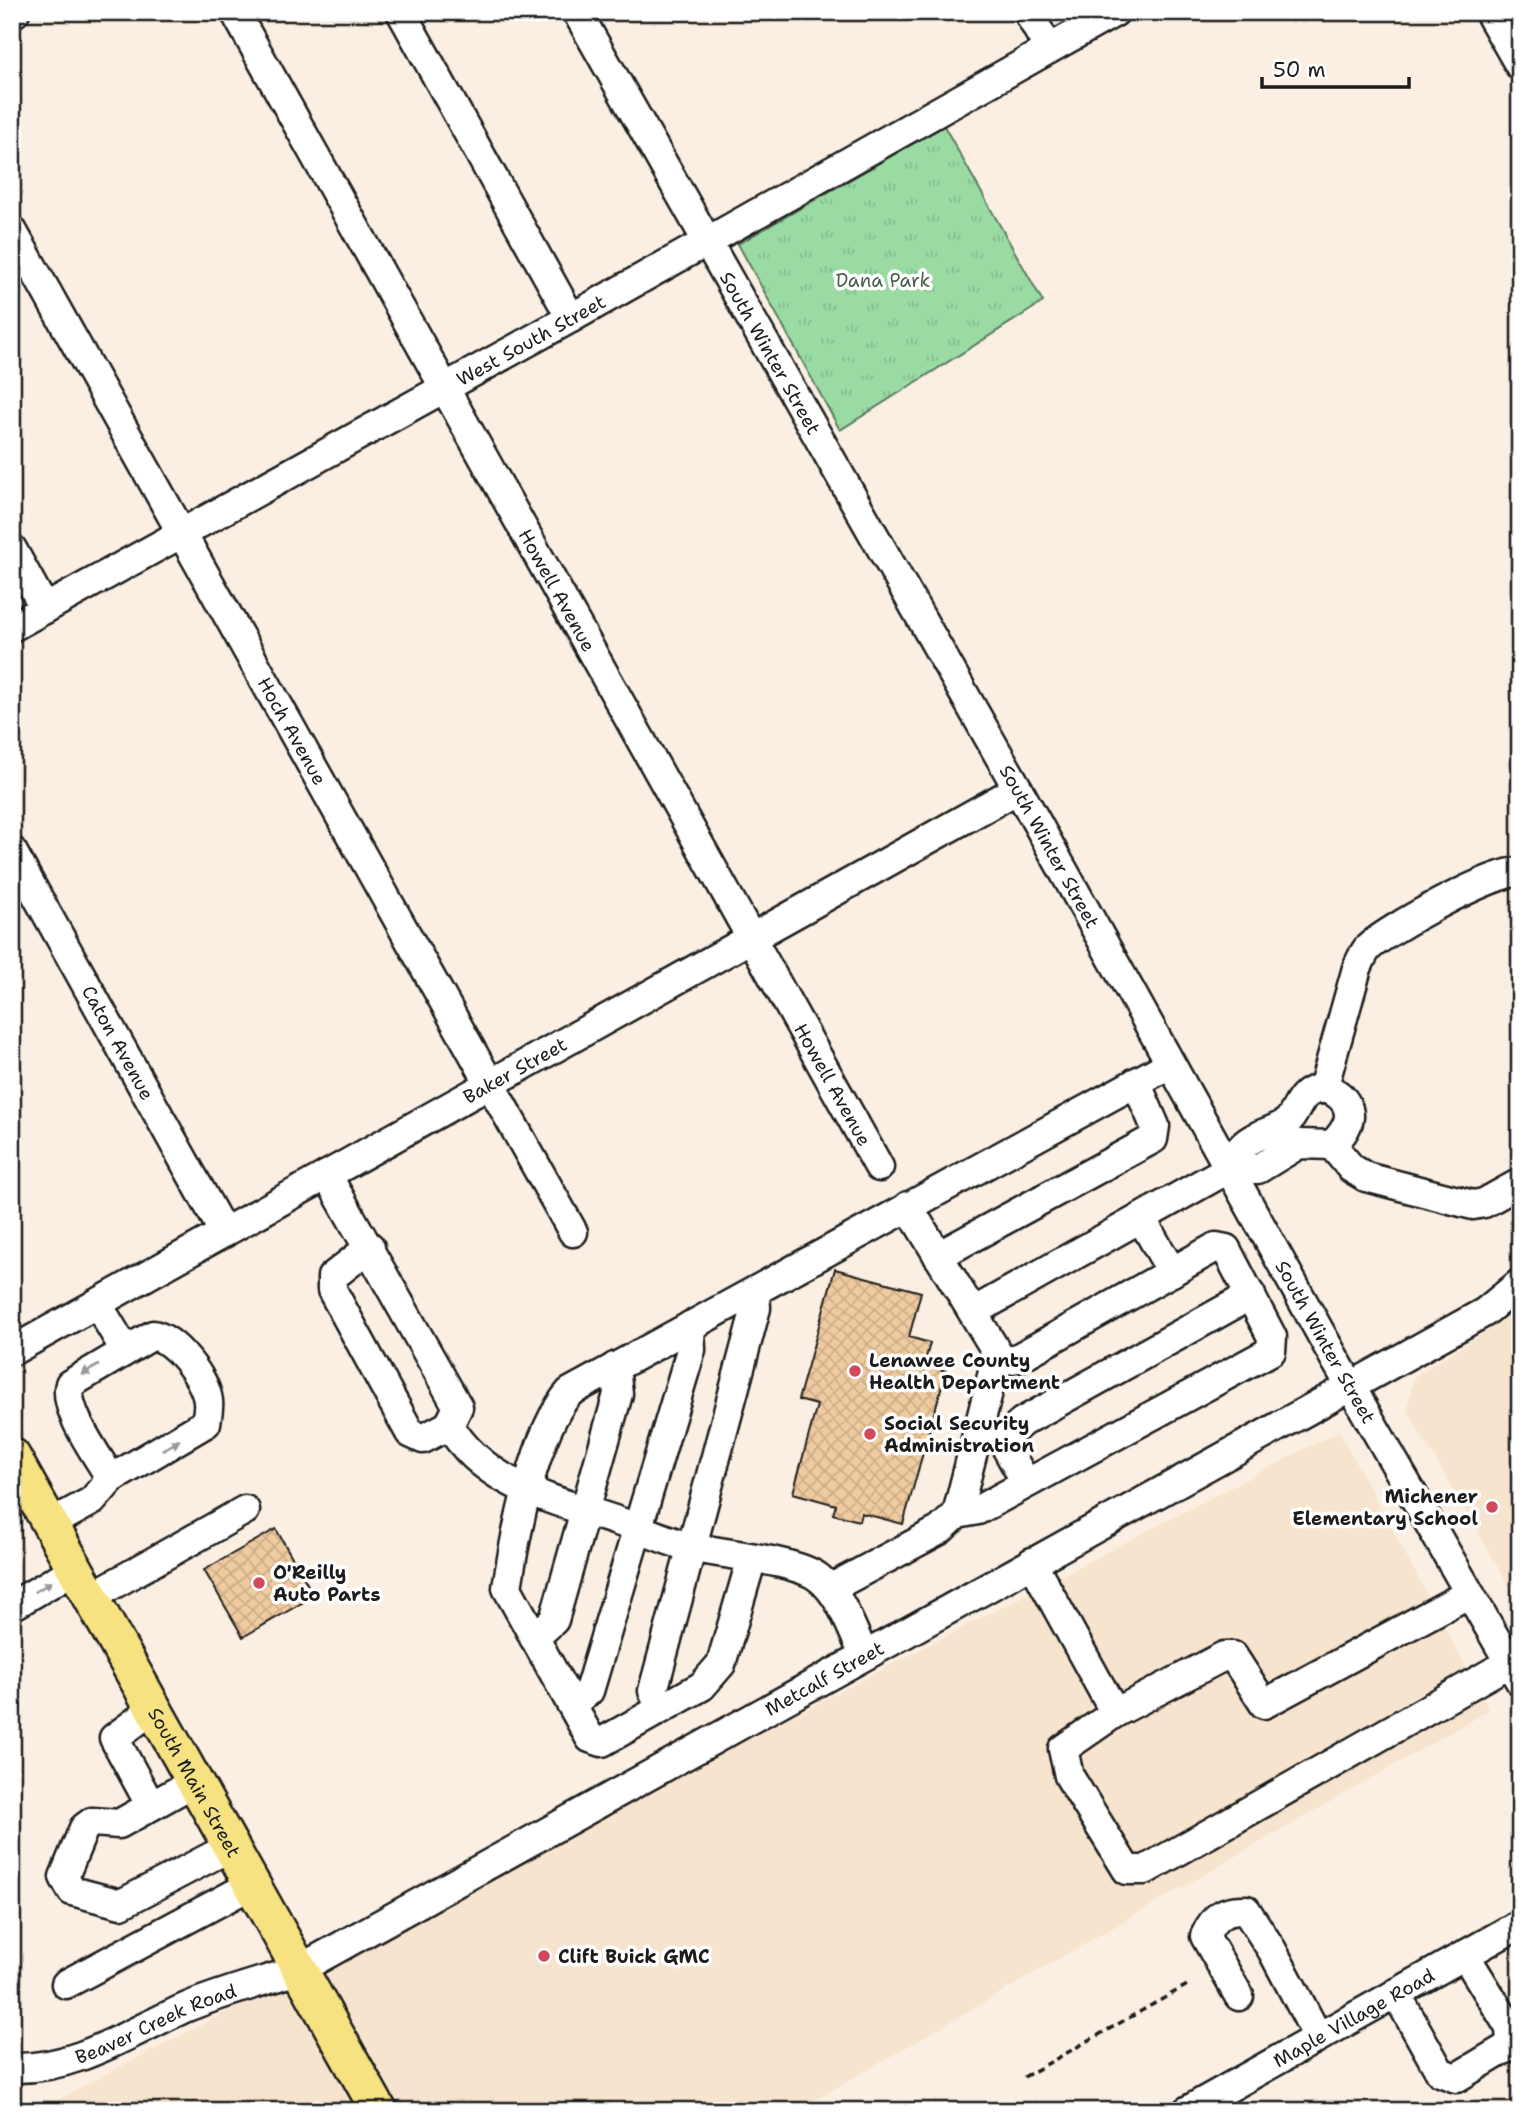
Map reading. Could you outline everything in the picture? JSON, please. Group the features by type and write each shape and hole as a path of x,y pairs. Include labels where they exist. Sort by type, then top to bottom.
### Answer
{"main road":[{"name":"South Main Street","path":"12,1457 379,2111"}],"street":[{"name":"Howell Avenue","path":"235,12 879,1167"},
{"path":"401,12 571,318"},
{"name":"South Winter Street","path":"577,12 705,242 1018,789 1350,1386 1515,1672"},
{"path":"1028,12 1049,49"},
{"name":"West South Street","path":"12,627 571,318 1115,12"},
{"path":"1489,12 1520,66"},
{"name":"Hoch Avenue","path":"12,230 573,1232"},
{"path":"12,549 45,609"},
{"name":"Baker Street","path":"12,1351 1018,789"},
{"name":"Caton Avenue","path":"12,851 223,1233"},
{"path":"1323,1089 1357,968 1366,950 1384,935 1495,875 1520,872"},
{"path":"752,1558 721,1664 702,1686 602,1742 590,1738 506,1588 527,1492 557,1407 570,1392 1170,1064"},
{"path":"938,1256 1153,1139 1155,1126 1136,1082"},
{"path":"973,1312 1228,1169 1258,1169 1293,1133 1296,1106 1310,1092 1323,1089 1337,1093 1349,1117 1342,1135 1332,1145"},
{"path":"1293,1133 1332,1145 1351,1168 1366,1177 1473,1205 1484,1203 1520,1183"},
{"path":"327,1175 370,1247 458,1407 449,1425 423,1439 410,1433 332,1290 332,1277 370,1247"},
{"path":"831,1588 940,1530 957,1514 990,1433 995,1349 908,1206"},
{"path":"1141,1218 1172,1272"},
{"path":"957,1514 978,1510 1271,1351 1272,1337 1226,1249 1216,1247 1018,1358 994,1362"},
{"name":"Metcalf Street","path":"298,1969 1485,1312 1520,1283"},
{"path":"661,1709 653,1691 756,1308 755,1291"},
{"path":"990,1433 1022,1422 1251,1296"},
{"path":"97,1304 125,1350"},
{"path":"572,1705 589,1691 691,1350 690,1326"},
{"path":"50,1524 92,1501 111,1479 206,1423 208,1399 203,1387 177,1346 166,1337 153,1335 77,1377 67,1394 71,1408 111,1479"},
{"path":"534,1638 554,1620 618,1394 615,1367"},
{"path":"449,1425 457,1438 481,1463 527,1492 692,1547 752,1558 817,1575 831,1588 864,1655"},
{"path":"990,1433 1026,1483"},
{"path":"13,1603 83,1583 245,1510"},
{"path":"1032,1562 1115,1713"},
{"path":"1468,1594 1264,1704 1233,1656 1224,1656 1115,1713 1063,1749 1069,1776 1127,1870 1145,1870 1515,1672"},
{"path":"152,1806 114,1738 153,1709"},
{"path":"194,1782 119,1824 92,1822 84,1828 64,1877 72,1891 121,1904 230,1847"},
{"path":"66,1984 251,1885"},
{"path":"1240,1996 1205,1936 1212,1920 1230,1909 1246,1910 1272,1950 1318,2037"},
{"name":"Maple Village Road","path":"1189,2110 1520,1924"},
{"path":"1396,1993 1440,2072 1456,2078 1511,2045 1510,2028 1465,1955"},
{"name":"Beaver Creek Road","path":"12,2068 35,2069 70,2062 189,2006 298,1969"}],"path":[{"path":"1024,2077 1189,1984"}],"shaded area":[{"name":"Michener Elementary School","path":"1520,1309 1520,1605 1407,1410 1414,1377"},
{"path":"1339,1431 1489,1710 796,2111 44,2111 42,2108"}],"green space":[{"name":"Dana Park","path":"944,126 1043,302 840,430 738,244"}],"building":[{"path":"835,1269 921,1292 909,1337 930,1343 924,1365 946,1371 903,1524 861,1513 859,1521 833,1514 836,1505 793,1493 817,1405 798,1400"},
{"name":"O'Reilly Auto Parts","path":"276,1529 314,1596 243,1637 204,1570"}],"place":[{"name":"Lenawee County Health Department","path":"855,1371"},
{"name":"Social Security Administration","path":"870,1434"},
{"name":"Michener Elementary School","path":"1492,1507"},
{"name":"O'Reilly Auto Parts","path":"259,1583"},
{"name":"Clift Buick GMC","path":"544,1956"}]}
